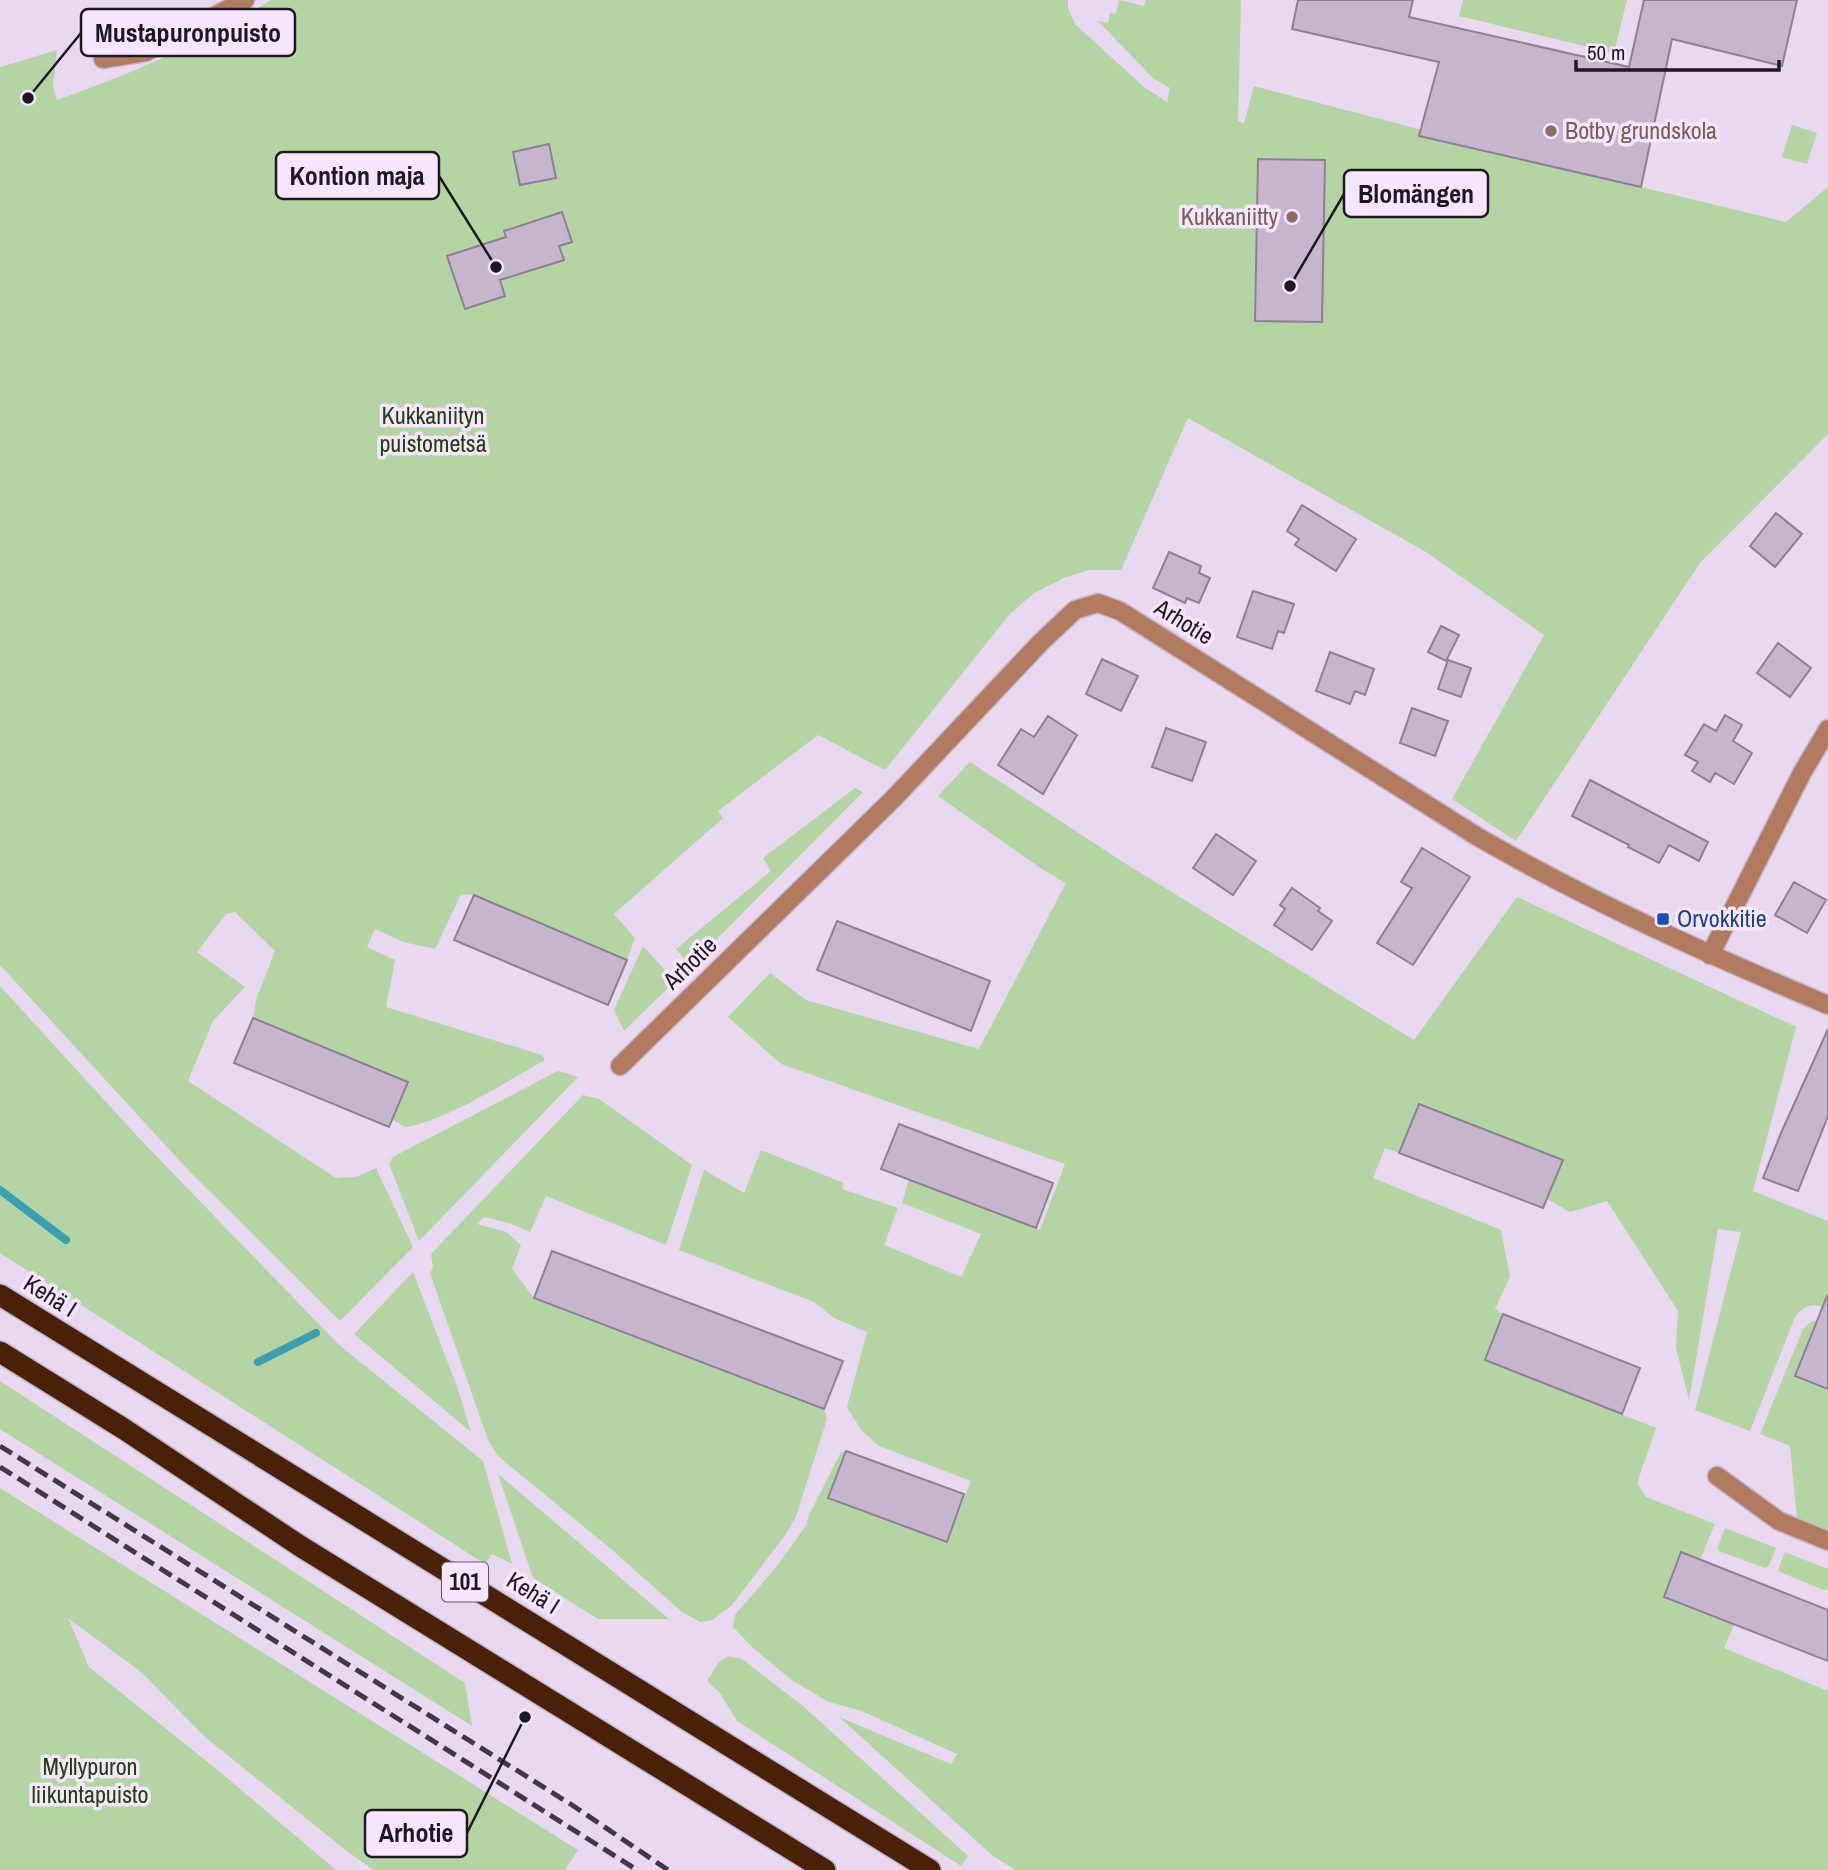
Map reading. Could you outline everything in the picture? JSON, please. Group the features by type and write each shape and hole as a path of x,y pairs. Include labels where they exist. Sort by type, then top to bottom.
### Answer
{"highway":[{"name":"Kehä I","path":"0,1295 930,1870"},
{"name":"101","path":"0,1352 124,1429 300,1546 825,1870"}],"street":[{"path":"103,59 146,52 246,0"},
{"name":"Arhotie","path":"620,1066 894,798 1041,642 1075,610 1098,603 1120,611 1535,870 1710,955 1828,1005"},
{"path":"1710,955 1802,773 1828,729"},
{"path":"1717,1476 1779,1521 1828,1541"}],"green space":[{"name":"Kukkaniityn puistometsä","path":"271,0 1068,0 1068,8 1076,25 1144,87 1167,102 1170,88 1153,78 1098,21 1108,23 1110,13 1116,14 1119,0 1144,6 1146,0 1241,0 1238,121 1244,123 1254,86 1786,222 1828,187 1828,434 1700,563 1516,841 1452,799 1544,635 1426,552 1188,418 1121,570 1089,570 1064,578 1034,593 1009,615 885,770 818,735 718,811 723,818 614,914 635,938 627,960 474,895 461,894 435,949 403,942 375,929 367,947 395,960 386,1007 542,1055 545,1060 476,1099 439,1117 405,1127 392,1119 407,1082 253,1018 256,1000 275,951 235,912 226,914 197,952 245,987 213,1021 188,1081 336,1178 356,1177 376,1168 413,1247 340,1321 190,1172 0,965 0,67 57,50 53,87 57,100 167,56 220,30"},
{"path":"1463,0 1627,0 1614,53 1459,16"},
{"path":"1792,125 1817,133 1807,164 1782,157"},
{"path":"970,762 1126,864 1414,1040 1517,897 1796,1027 1753,1191 1828,1221 1828,1308 1810,1306 1802,1309 1795,1317 1750,1431 1695,1410 1741,1232 1718,1229 1689,1400 1676,1348 1678,1311 1607,1201 1570,1212 1547,1199 1562,1159 1419,1104 1399,1153 1385,1148 1373,1178 1501,1230 1510,1276 1495,1309 1503,1314 1485,1360 1656,1428 1637,1483 1646,1497 1715,1524 1700,1560 1681,1553 1664,1597 1734,1625 1724,1648 1828,1691 1828,1870 1015,1870 993,1856 839,1717 951,1764 957,1754 862,1711 829,1702 793,1681 753,1648 733,1627 735,1615 777,1566 807,1524 841,1452 846,1451 829,1498 947,1541 971,1481 879,1446 861,1430 847,1407 867,1332 834,1318 814,1302 679,1250 704,1170 744,1193 761,1150 844,1183 842,1189 898,1208 884,1245 961,1277 981,1234 902,1203 909,1179 1040,1230 1065,1164 781,1064 728,1017 770,973 806,1000 979,1049 1066,883 938,796"},
{"path":"855,788 863,792 690,966 676,949 771,871 763,858"},
{"path":"643,946 675,981 624,1031 614,1010"},
{"path":"0,986 138,1137 338,1344 483,1461 512,1564 492,1554 485,1564 0,1253"},
{"path":"558,1071 578,1077 419,1241 389,1164 393,1157"},
{"path":"583,1095 599,1099 692,1165 666,1245 546,1196 530,1232 484,1217 477,1224 506,1232 521,1245 512,1269 534,1298 824,1409 827,1419 796,1516 786,1534 732,1605 712,1620 700,1622 682,1612 611,1549 498,1456 488,1440 430,1273 433,1268 431,1254"},
{"path":"413,1272 458,1389 471,1432 354,1334"},
{"path":"1817,1320 1795,1376 1828,1389 1828,1530 1797,1519 1790,1446 1760,1434 1803,1329"},
{"path":"0,1381 465,1683 472,1726 0,1429"},
{"path":"498,1474 669,1619 598,1619 533,1578"},
{"name":"Myllypuron liikuntapuisto","path":"0,1488 578,1850 565,1870 374,1870 205,1737 141,1672 68,1618 89,1667 336,1870 0,1870"},
{"path":"1725,1528 1776,1548 1769,1566 1765,1568 1719,1551 1717,1549"},
{"path":"1785,1552 1828,1569 1828,1589 1824,1590 1780,1572 1778,1570"},
{"path":"728,1656 742,1659 803,1706 968,1856 961,1866 737,1721 720,1693 707,1681 719,1662"}],"building":[{"path":"1298,0 1413,0 1409,17 1629,67 1644,0 1797,0 1782,66 1672,39 1641,187 1419,136 1439,62 1292,29"},
{"path":"549,144 556,178 520,185 513,152"},
{"path":"1258,159 1325,160 1322,322 1255,321"},
{"path":"562,212 572,242 559,246 564,260 500,280 505,296 465,309 447,256 506,237 504,231"},
{"path":"1302,505 1356,539 1336,571 1295,545 1299,539 1287,531"},
{"path":"1776,513 1802,534 1775,567 1750,546"},
{"path":"1169,552 1201,566 1199,573 1210,578 1199,603 1187,598 1185,603 1153,588"},
{"path":"1253,591 1294,604 1284,633 1278,631 1272,649 1237,637"},
{"path":"1441,626 1459,635 1446,661 1428,652"},
{"path":"1778,643 1811,668 1790,697 1757,673"},
{"path":"1330,652 1374,669 1365,695 1355,691 1350,704 1316,691"},
{"path":"1102,659 1138,676 1121,711 1086,694"},
{"path":"1448,660 1471,668 1461,697 1438,689"},
{"path":"1412,708 1448,721 1435,756 1400,743"},
{"path":"1725,715 1742,725 1733,741 1752,753 1734,784 1715,773 1710,782 1692,771 1698,762 1685,755 1704,724 1716,731"},
{"path":"1048,716 1077,735 1043,794 998,765 1021,729 1034,737"},
{"path":"1166,728 1206,742 1192,781 1152,767"},
{"path":"1590,780 1708,842 1699,861 1669,845 1659,863 1572,816"},
{"path":"1216,834 1256,861 1233,895 1193,868"},
{"path":"1422,848 1470,877 1413,965 1377,943 1412,888 1401,882"},
{"path":"1794,882 1826,900 1807,933 1775,915"},
{"path":"1292,888 1320,908 1318,911 1332,921 1312,950 1274,925 1285,909 1280,905"},
{"path":"474,895 627,960 608,1005 454,940"},
{"path":"837,921 990,981 971,1031 817,970"},
{"path":"253,1018 408,1082 389,1127 234,1063"},
{"path":"1828,1029 1828,1116 1798,1191 1763,1178"},
{"path":"1419,1104 1563,1160 1543,1208 1399,1153"},
{"path":"899,1124 1053,1183 1036,1228 881,1169"},
{"path":"552,1251 843,1361 824,1409 534,1298"},
{"path":"1828,1296 1828,1389 1795,1376"},
{"path":"1503,1314 1640,1368 1622,1414 1485,1360"},
{"path":"846,1451 964,1494 947,1542 828,1498"},
{"path":"1681,1552 1828,1610 1828,1661 1664,1597"}],"waterway":[{"path":"0,1190 66,1240"},
{"path":"258,1362 316,1333"}],"railway":[{"path":"0,1446 572,1805 668,1870"},
{"path":"0,1467 637,1870"}],"place":[{"name":"Mustapuronpuisto","path":"28,98"},
{"name":"Botby grundskola","path":"1551,131"},
{"name":"Kukkaniitty","path":"1292,217"},
{"name":"Kontion maja","path":"496,267"},
{"name":"Blomängen","path":"1290,286"},
{"name":"Orvokkitie","path":"1663,919"},
{"name":"Arhotie","path":"525,1717"}]}
